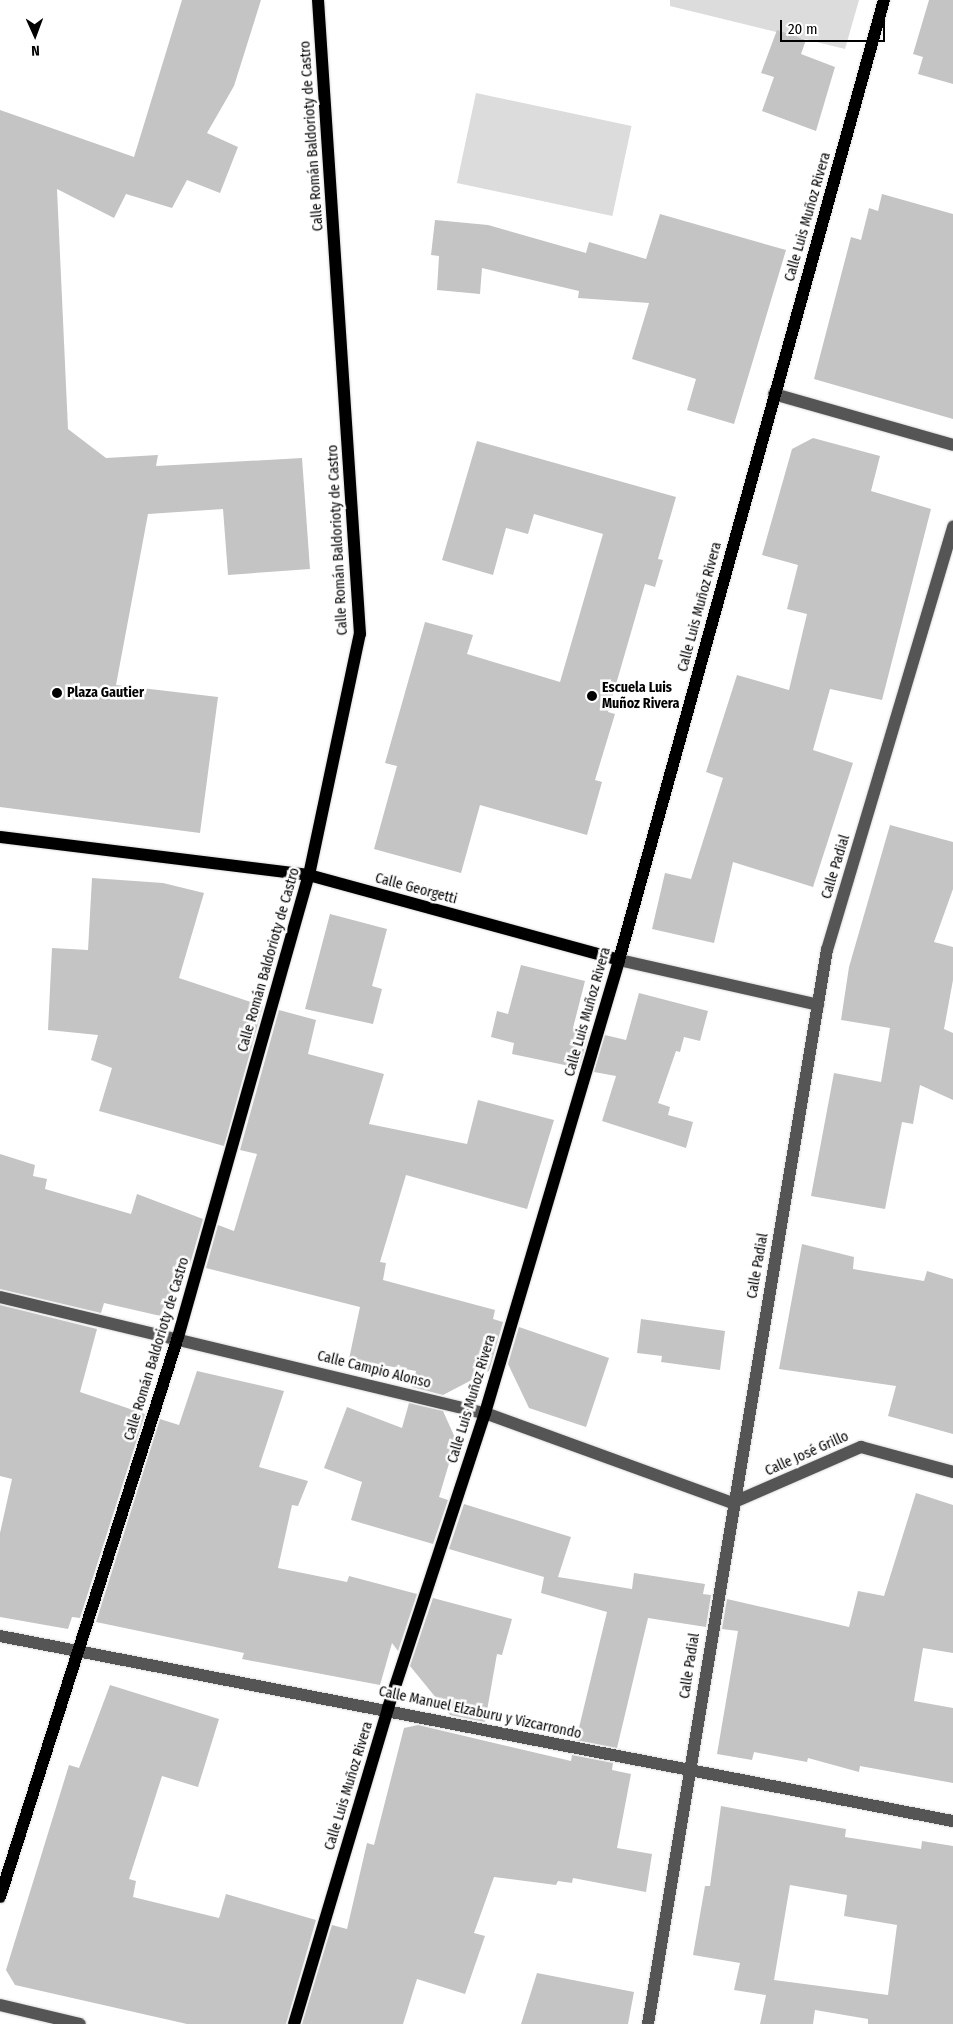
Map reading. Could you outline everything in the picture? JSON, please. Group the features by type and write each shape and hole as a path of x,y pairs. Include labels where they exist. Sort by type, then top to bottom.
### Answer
{"main road":[{"name":"Calle Román Baldorioty de Castro","path":"0,1897 81,1648 178,1337 309,875 360,634 318,0"},
{"name":"Calle Luis Muñoz Rivera","path":"294,2024 388,1708 484,1413 619,960 884,0"},
{"name":"Calle Georgetti","path":"0,837 309,875 619,960"}],"street":[{"path":"774,394 953,445"},
{"name":"Calle Padial","path":"648,2024 732,1504 827,950 953,526"},
{"name":"Calle Georgetti","path":"619,960 818,1005"},
{"name":"Calle Campio Alonso","path":"0,1296 178,1337 484,1413 732,1504"},
{"name":"Calle José Grillo","path":"732,1504 861,1446 953,1472"},
{"name":"Calle Manuel Elzaburu y Vizcarrondo","path":"0,1636 81,1648 388,1708 688,1773 953,1821"},
{"path":"0,2005 80,2024"}],"shaded area":[{"path":"670,0 859,0 845,49 670,6"},
{"path":"476,93 632,126 612,216 457,183"}],"building":[{"path":"182,0 261,0 234,86 207,133 238,147 220,193 187,180 172,208 126,194 114,218 57,189 68,429 106,458 158,455 156,466 302,458 310,569 228,575 223,509 148,514 116,685 218,697 200,833 0,807 0,110 134,157"},
{"path":"929,0 953,0 953,84 918,74 923,57 913,54"},
{"path":"777,30 806,40 801,54 835,67 816,131 762,111 774,77 761,73"},
{"path":"882,194 953,214 953,419 814,379 851,237 861,240 869,208 878,211"},
{"path":"660,214 786,250 734,424 687,410 696,379 632,359 649,303 578,298 579,291 482,268 480,294 437,290 439,256 431,255 435,220 488,225 586,253 589,242 646,259"},
{"path":"813,438 880,456 871,491 931,509 882,700 830,689 813,750 853,763 813,887 733,862 714,943 652,929 665,873 691,879 723,778 706,772 737,675 789,690 807,614 787,609 798,565 762,555 792,449"},
{"path":"477,441 676,497 658,559 663,560 655,587 645,584 608,712 615,714 595,780 602,782 587,835 480,805 461,873 374,849 397,766 385,763 425,622 473,635 467,654 560,682 603,534 534,514 528,534 506,528 493,575 442,560"},
{"path":"890,825 953,842 953,889 934,942 953,947 953,980 944,1029 953,1033 953,1100 920,1085 913,1124 902,1122 885,1209 811,1196 834,1073 881,1082 890,1028 841,1020 849,967"},
{"path":"92,878 163,883 204,893 179,978 263,1006 224,1146 99,1111 112,1068 91,1060 98,1035 48,1030 52,948 88,950"},
{"path":"330,914 387,929 372,986 382,989 373,1024 305,1009"},
{"path":"521,965 585,981 573,1028 589,1032 579,1068 512,1054 514,1043 491,1037 497,1011 508,1014"},
{"path":"639,993 708,1011 700,1041 684,1037 680,1052 676,1051 658,1103 670,1107 668,1115 693,1122 686,1148 602,1121 616,1076 594,1072 605,1035 626,1040"},
{"path":"279,1010 316,1020 308,1054 384,1074 369,1124 467,1144 478,1100 554,1120 527,1209 406,1175 380,1262 386,1263 383,1280 495,1310 493,1319 503,1322 489,1371 443,1395 412,1387 416,1371 349,1359 360,1307 206,1268 218,1225 234,1231 257,1154 240,1150"},
{"path":"0,1154 35,1165 33,1176 47,1179 45,1189 131,1214 137,1194 203,1219 190,1264 183,1262 165,1317 104,1303 101,1313 0,1289"},
{"path":"802,1244 854,1257 853,1269 924,1281 927,1271 953,1279 953,1434 888,1416 896,1386 779,1369"},
{"path":"0,1305 97,1329 80,1392 145,1414 80,1618 72,1617 68,1629 0,1617 0,1533 12,1479 0,1476"},
{"path":"641,1319 725,1331 720,1370 661,1362 662,1356 637,1353"},
{"path":"519,1327 609,1358 586,1427 529,1408 508,1364"},
{"path":"197,1371 284,1391 259,1467 308,1481 298,1506 292,1505 278,1568 347,1582 349,1576 417,1594 398,1651 392,1643 380,1685 242,1659 244,1653 96,1622 160,1419 179,1425"},
{"path":"409,1403 443,1411 456,1440 439,1497 448,1500 433,1544 351,1520 362,1482 324,1468 347,1407 402,1428"},
{"path":"916,1493 953,1505 953,1653 923,1648 914,1701 953,1708 953,1783 860,1766 859,1772 808,1758 807,1762 754,1752 752,1760 717,1754 738,1631 722,1629 727,1599 849,1627 858,1591 884,1596"},
{"path":"464,1504 571,1537 558,1577 632,1589 634,1573 705,1584 703,1594 711,1595 706,1627 648,1618 617,1748 576,1740 607,1612 541,1593 544,1577 449,1549"},
{"path":"433,1598 512,1619 502,1655 497,1654 485,1722 450,1715 410,1666"},
{"path":"110,1685 219,1719 198,1787 162,1776 129,1879 136,1881 133,1897 219,1918 226,1894 316,1920 286,2024 187,2024 15,1985 6,1970 69,1765 79,1768"},
{"path":"418,1725 571,1761 572,1755 613,1763 612,1770 631,1774 617,1848 652,1854 646,1892 573,1878 572,1883 558,1881 556,1885 494,1877 474,1933 485,1936 465,1994 417,1979 403,2024 302,2024 332,1925 347,1929 367,1843 374,1845 404,1728"},
{"path":"721,1806 846,1829 845,1837 921,1849 922,1841 953,1846 953,2024 868,2024 868,2019 815,2010 813,2024 760,2024 766,1995 734,1990 740,1963 693,1955 705,1886 710,1886","holes":["790,1885 847,1895 844,1916 897,1925 888,1995 774,1980"]},
{"path":"537,1973 634,1992 628,2024 521,2024"}],"place":[{"name":"Plaza Gautier","path":"57,693"},
{"name":"Escuela Luis Muñoz Rivera","path":"592,696"}]}
